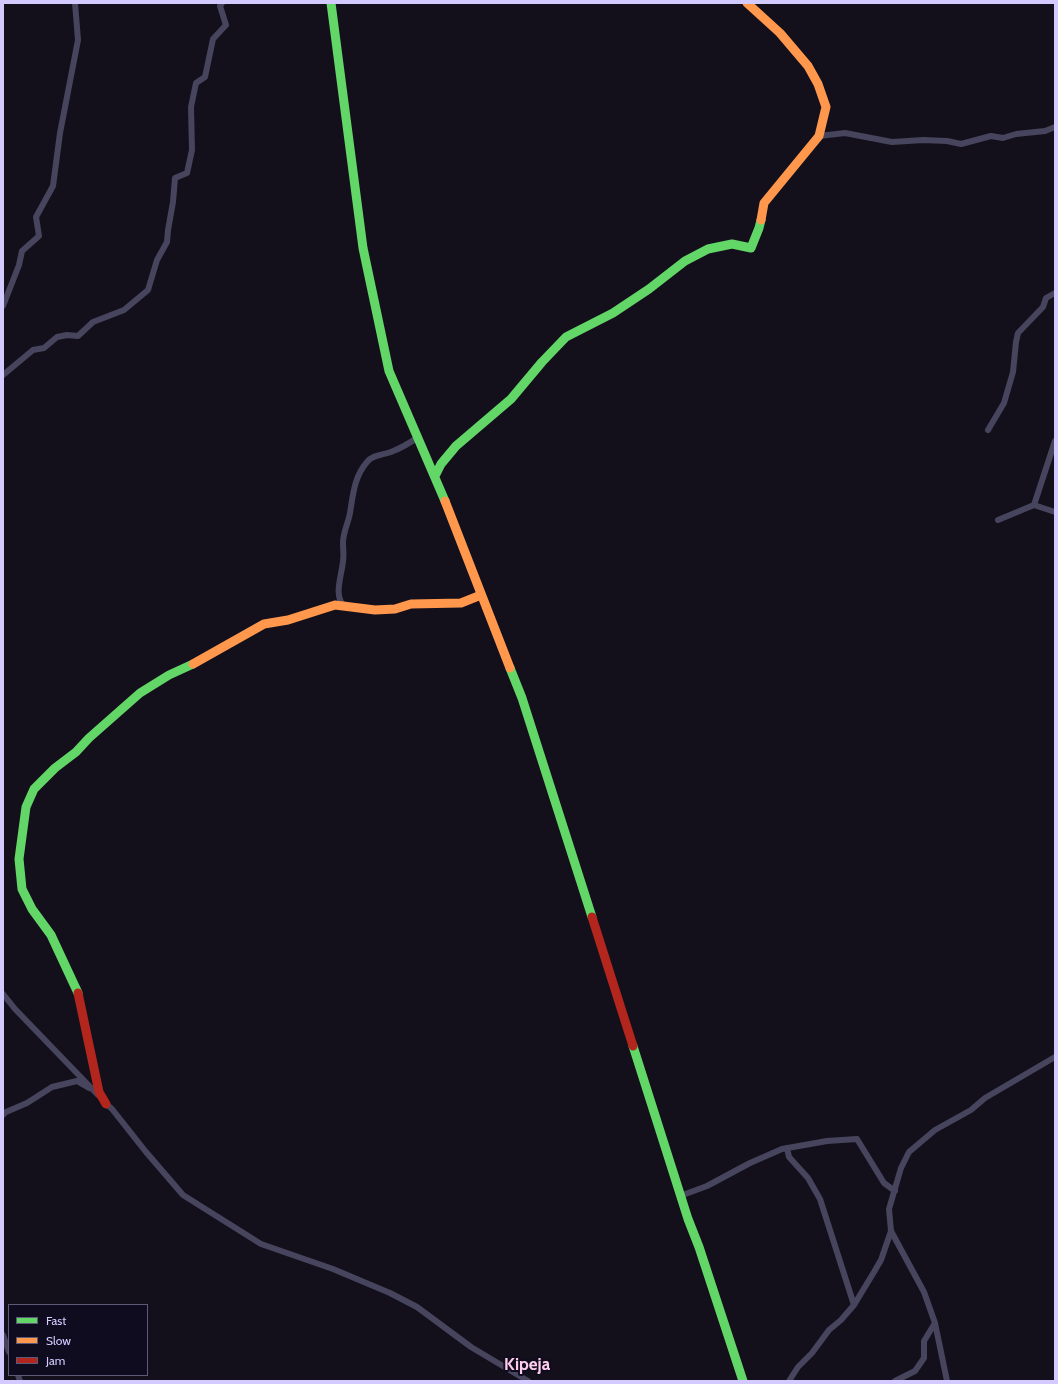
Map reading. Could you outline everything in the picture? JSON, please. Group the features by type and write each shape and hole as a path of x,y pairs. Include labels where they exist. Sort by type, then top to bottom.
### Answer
{"street":[{"path":"3,306 19,265 22,251 39,236 36,217 53,186 60,133 78,40 75,3"},
{"path":"4,372 33,350 44,348 57,337 67,335 78,336 93,322 124,310 148,290 157,260 168,242 168,230 176,178 187,173 192,150 191,107 196,83 205,77 213,39 226,25 220,6 222,3"},
{"path":"331,3 362,248 389,371 435,476 522,698 680,1196 699,1247 742,1381"},
{"path":"435,476 441,464 456,446 511,399 542,362 566,337 613,313 649,289 685,261 708,249 732,244 751,248 764,204 819,136 826,107 818,84 808,66 780,33 748,3"},
{"path":"819,136 845,133 892,142 922,140 947,141 961,144 990,136 1003,138 1016,134 1045,131 1055,128"},
{"path":"988,430 1004,403 1013,372 1018,333 1043,307 1046,298 1055,293"},
{"path":"346,607 342,605 338,587 343,560 343,543 354,487 360,471 368,460 404,446 418,437"},
{"path":"1034,505 1055,443"},
{"path":"998,520 1034,505 1055,512"},
{"path":"106,1104 99,1092 84,1027 79,995 51,935 32,909 22,889 19,859 26,807 34,789 55,768 76,752 89,738 140,693 169,674 196,663 264,624 288,620 335,605 375,610 395,609 411,604 461,603 481,595"},
{"path":"3,994 15,1009 112,1109 183,1195 261,1244 333,1269 390,1292 417,1307 471,1347 528,1381"},
{"path":"947,1381 935,1323 924,1292 891,1231 889,1209 901,1168 908,1152 935,1130 971,1110 985,1098 1055,1057"},
{"path":"3,1115 6,1112 27,1103 52,1087 77,1081 94,1090"},
{"path":"680,1196 707,1186 750,1162 782,1149 827,1141 857,1139 884,1183 895,1191"},
{"path":"787,1148 789,1157 808,1178 820,1199 854,1305"},
{"path":"789,1381 798,1367 812,1353 829,1330 841,1320 854,1305 881,1260 891,1231"},
{"path":"895,1381 915,1371 924,1358 924,1341 935,1323"},
{"path":"3,1335 8,1349"}],"traffic: fast":[{"path":"331,3 363,248 389,371 445,501"},
{"path":"435,476 441,464 456,446 511,399 542,362 566,337 613,313 649,289 685,261 708,249 732,244 751,248 761,220"},
{"path":"78,993 51,935 32,909 22,889 19,859 26,807 34,789 55,768 76,752 89,738 140,693 169,675 193,664"},
{"path":"510,668 522,698 592,917"},
{"path":"633,1046 688,1219 699,1247 743,1381"}],"traffic: slow":[{"path":"747,3 780,33 808,66 818,84 826,107 819,136 764,203 761,220"},
{"path":"445,501 510,668"},
{"path":"193,664 264,624 288,620 335,605 375,610 395,609 411,604 461,603 481,595"}],"traffic: jam":[{"path":"592,917 633,1046"},
{"path":"78,993 99,1092 106,1104"}],"district":[{"name":"Kipeja","path":"527,1365"}]}
